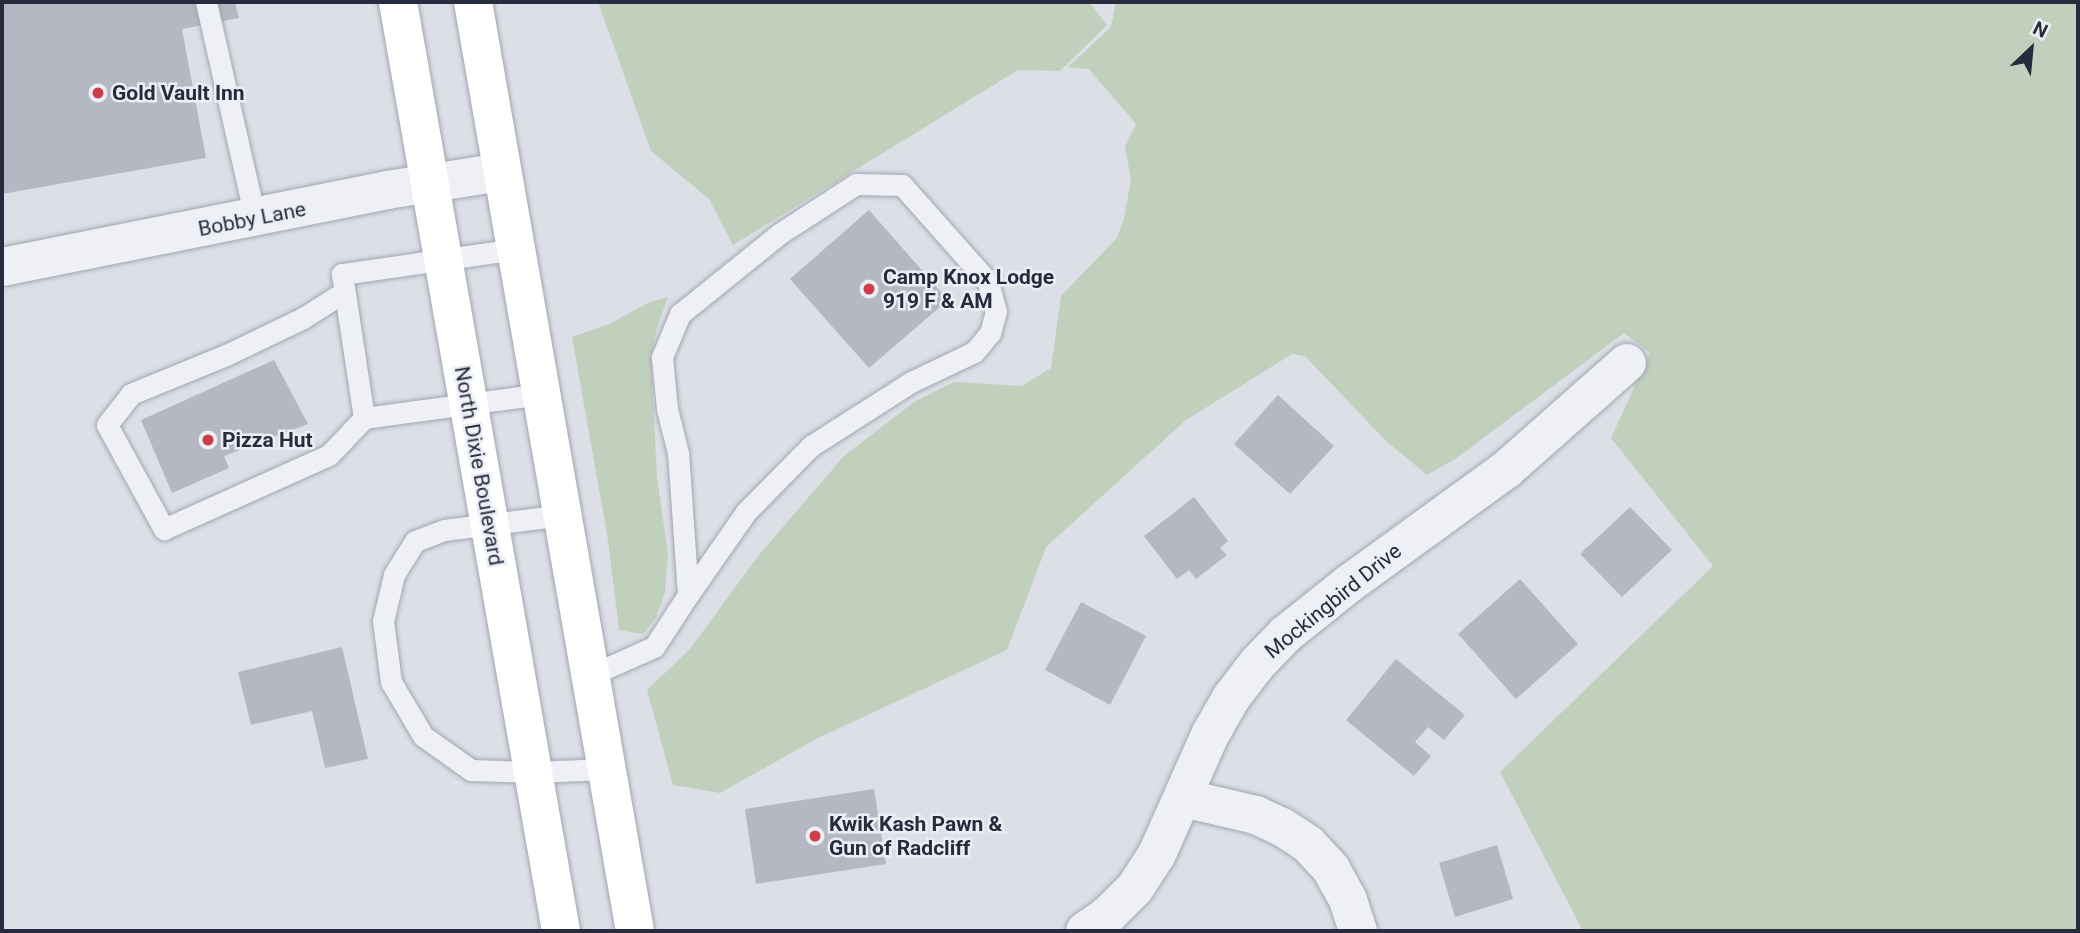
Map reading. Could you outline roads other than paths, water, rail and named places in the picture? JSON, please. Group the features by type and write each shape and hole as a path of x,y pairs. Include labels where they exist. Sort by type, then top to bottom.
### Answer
{"highway":[{"name":"North Dixie Boulevard","path":"398,2 561,931"},
{"path":"473,2 635,931"}],"street":[{"name":"Bobby Lane","path":"2,267 502,172"},
{"name":"Mockingbird Drive","path":"1086,931 1108,915 1135,888 1157,854 1210,735 1231,698 1257,664 1286,634 1350,583 1507,469 1627,363"},
{"path":"1183,798 1256,816 1282,827 1308,844 1331,869 1348,900 1358,931"}],"lane":[{"path":"206,2 255,218"},
{"path":"592,675 654,646 746,512 811,446 911,382 974,352 990,333 996,311 988,282 902,186 856,184 779,234 680,314 662,357 667,409 678,453 688,595"},
{"path":"364,418 341,274 516,249"},
{"path":"344,292 303,318 226,355 131,394 107,425 164,529 329,455 364,418 541,394"},
{"path":"563,515 444,530 415,541 394,575 383,621 391,682 424,736 471,770 533,772 607,769"}],"place":[{"name":"Gold Vault Inn","path":"98,93"},
{"name":"Camp Knox Lodge 919 F & AM","path":"869,289"},
{"name":"Pizza Hut","path":"208,440"},
{"name":"Kwik Kash Pawn & Gun of Radcliff","path":"815,836"}]}
